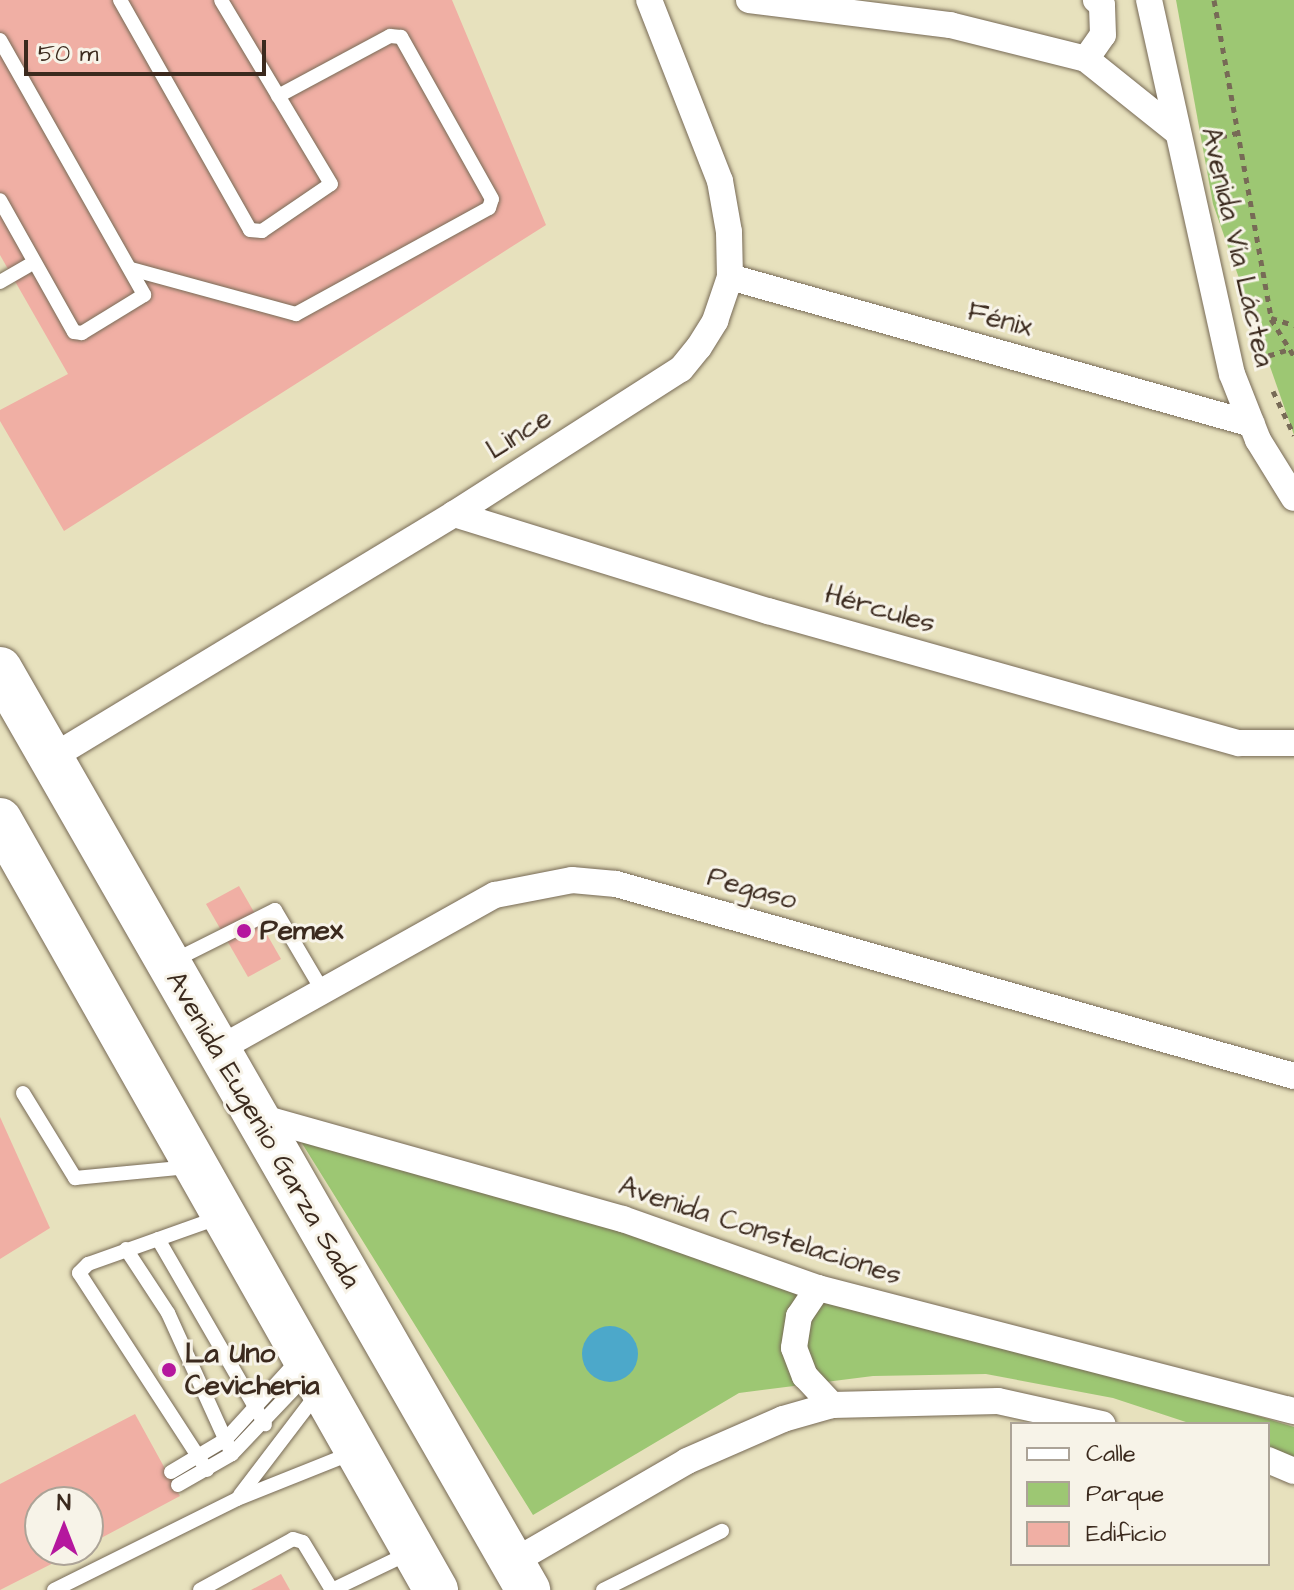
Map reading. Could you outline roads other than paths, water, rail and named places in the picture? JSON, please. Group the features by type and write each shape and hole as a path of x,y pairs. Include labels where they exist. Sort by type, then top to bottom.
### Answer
{"highway":[{"name":"Avenida Eugenio Garza Sada","path":"0,669 166,965 219,1049 520,1576"},
{"path":"0,820 13,873 196,1166 310,1373 436,1590"}],"street":[{"name":"Lince","path":"51,758 454,514 681,369 715,321 730,277 720,181 649,0"},
{"path":"749,0 798,3 950,25 1086,59 1177,132"},
{"path":"1086,59 1103,35 1102,5 1096,0"},
{"name":"Avenida Vía Láctea","path":"1149,0 1232,374 1252,424 1294,498"},
{"name":"Fénix","path":"730,277 1252,424"},
{"name":"Hércules","path":"454,514 768,611 1239,743 1294,743"},
{"name":"Pegaso","path":"219,1049 321,988 495,895 547,883 616,884 1294,1076"},
{"name":"Avenida Constelaciones","path":"256,1116 623,1219 818,1288 1294,1411"},
{"path":"818,1288 799,1316 794,1348 805,1376 832,1405"},
{"path":"520,1576 687,1461 783,1419 832,1405 998,1401 1093,1422"},
{"path":"1270,1461 1294,1471"}],"lane":[{"path":"120,0 254,231 262,231 331,187 221,0"},
{"path":"131,269 296,314 489,208 492,199 401,37 390,36 278,96"},
{"path":"0,40 144,295 82,333 74,332 0,200"},
{"path":"0,282 28,266"},
{"path":"166,965 275,910 321,988"},
{"path":"23,1093 75,1178 196,1166"},
{"path":"203,1464 80,1280 81,1268 126,1249 224,1216"},
{"path":"158,1239 254,1411 265,1424"},
{"path":"126,1249 168,1313 217,1412 229,1447"},
{"path":"229,1447 254,1411 310,1373"},
{"path":"174,1479 265,1424 310,1373"},
{"path":"237,1499 310,1373"},
{"path":"54,1590 237,1499 356,1451"},
{"path":"613,1588 722,1531"},
{"path":"200,1590 293,1539 303,1542 332,1590 413,1550"}],"water":[{"path":"610,1326 630,1334 638,1354 630,1374 610,1382 590,1374 582,1354 590,1334"}],"place":[{"name":"Pemex","path":"244,931"},
{"name":"La Uno Cevicheria","path":"169,1370"}]}
